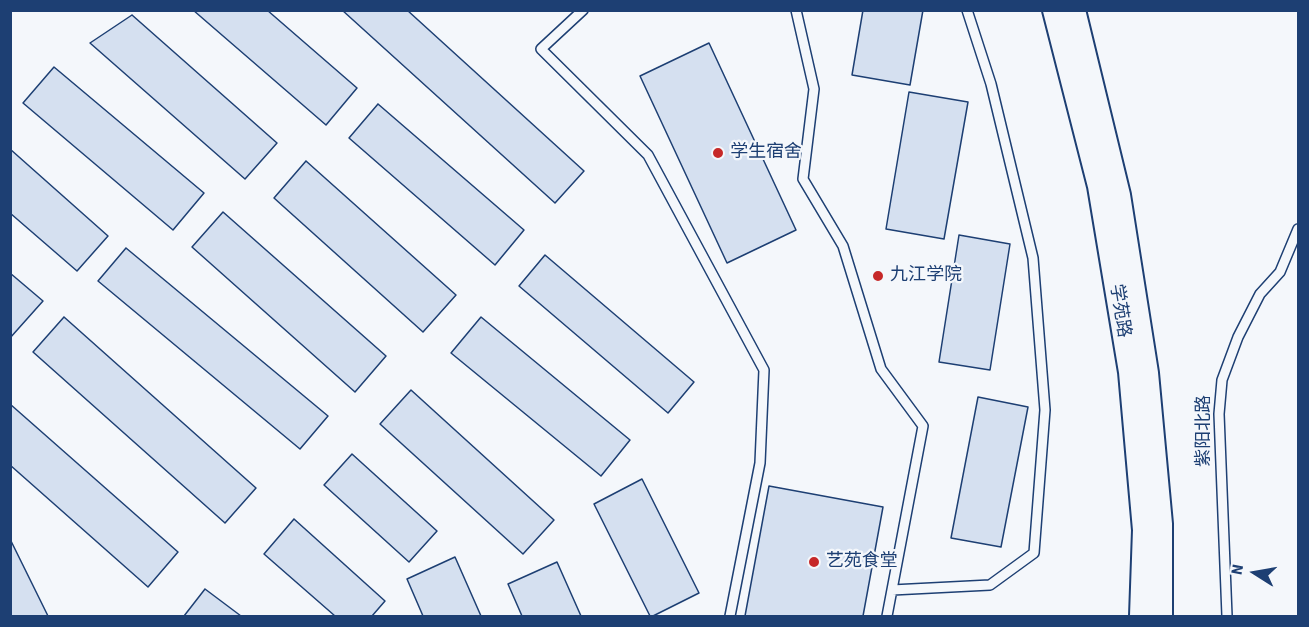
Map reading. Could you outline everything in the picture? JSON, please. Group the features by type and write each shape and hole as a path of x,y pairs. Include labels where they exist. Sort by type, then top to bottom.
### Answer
{"street":[{"name":"学苑路","path":"1054,10 1099,186 1130,372 1144,530 1141,616"},
{"name":"学苑路","path":"1074,10 1119,195 1147,373 1161,524 1161,616"}],"lane":[{"path":"583,10 541,49 648,155 764,370 760,463 730,616"},
{"path":"796,10 814,89 803,179 843,246 880,369 923,426 887,616"},
{"path":"892,590 990,585 1034,553 1045,410 1033,258 991,84 967,10"},
{"name":"紫阳北路","path":"1227,616 1219,414 1222,380 1238,337 1260,294 1280,272 1299,229"}],"building":[{"path":"193,10 267,10 357,88 326,125"},
{"path":"342,10 407,10 584,171 555,203"},
{"path":"863,10 923,10 910,85 852,75"},
{"path":"132,15 277,143 245,179 90,43"},
{"name":"学生宿舍","path":"709,43 796,230 727,263 640,76"},
{"path":"54,67 204,193 173,230 23,103"},
{"path":"909,92 968,102 944,239 886,229"},
{"path":"378,104 524,230 495,265 349,138"},
{"path":"10,149 108,236 77,271 10,213"},
{"path":"306,161 456,295 423,332 274,198"},
{"path":"223,212 386,356 355,392 192,247"},
{"path":"959,235 1010,244 990,370 939,362"},
{"path":"126,248 328,416 300,449 98,281"},
{"path":"545,255 694,382 668,413 519,286"},
{"path":"10,273 43,301 10,338"},
{"path":"64,317 256,488 225,523 33,352"},
{"path":"481,317 630,440 601,476 451,353"},
{"path":"411,390 554,520 523,554 380,424"},
{"path":"978,397 1028,407 1001,547 951,538"},
{"path":"10,404 178,552 148,587 10,465"},
{"path":"352,454 437,531 409,562 324,485"},
{"path":"642,479 699,593 653,616 650,616 594,504"},
{"name":"艺苑食堂","path":"769,486 883,507 863,616 745,616"},
{"path":"294,519 385,601 372,616 335,616 264,554"},
{"path":"11,541 48,616 10,616"},
{"path":"455,557 481,616 423,616 407,579"},
{"path":"557,562 581,616 522,616 508,584"},
{"path":"205,589 241,616 184,616"}],"place":[{"name":"学生宿舍","path":"718,153"},
{"name":"九江学院","path":"878,276"},
{"name":"艺苑食堂","path":"814,562"}]}
